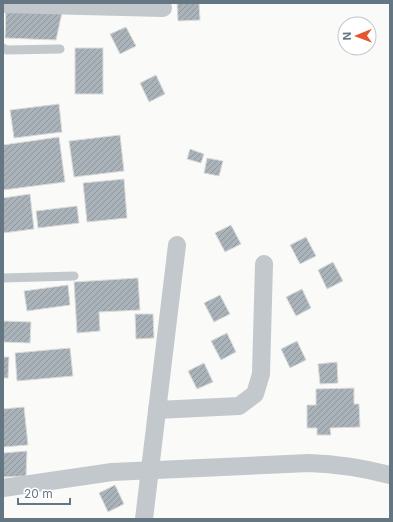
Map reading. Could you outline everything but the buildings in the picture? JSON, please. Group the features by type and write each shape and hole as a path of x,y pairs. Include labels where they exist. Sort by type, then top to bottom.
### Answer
{"street":[{"path":"3,4 164,8"},
{"path":"144,519 177,245"},
{"path":"157,410 240,406 255,394 261,374 264,264"},
{"path":"3,488 112,472 309,463 338,464 369,469 390,475"}],"lane":[{"path":"3,48 7,50 60,49"},
{"path":"3,278 74,276"}]}
